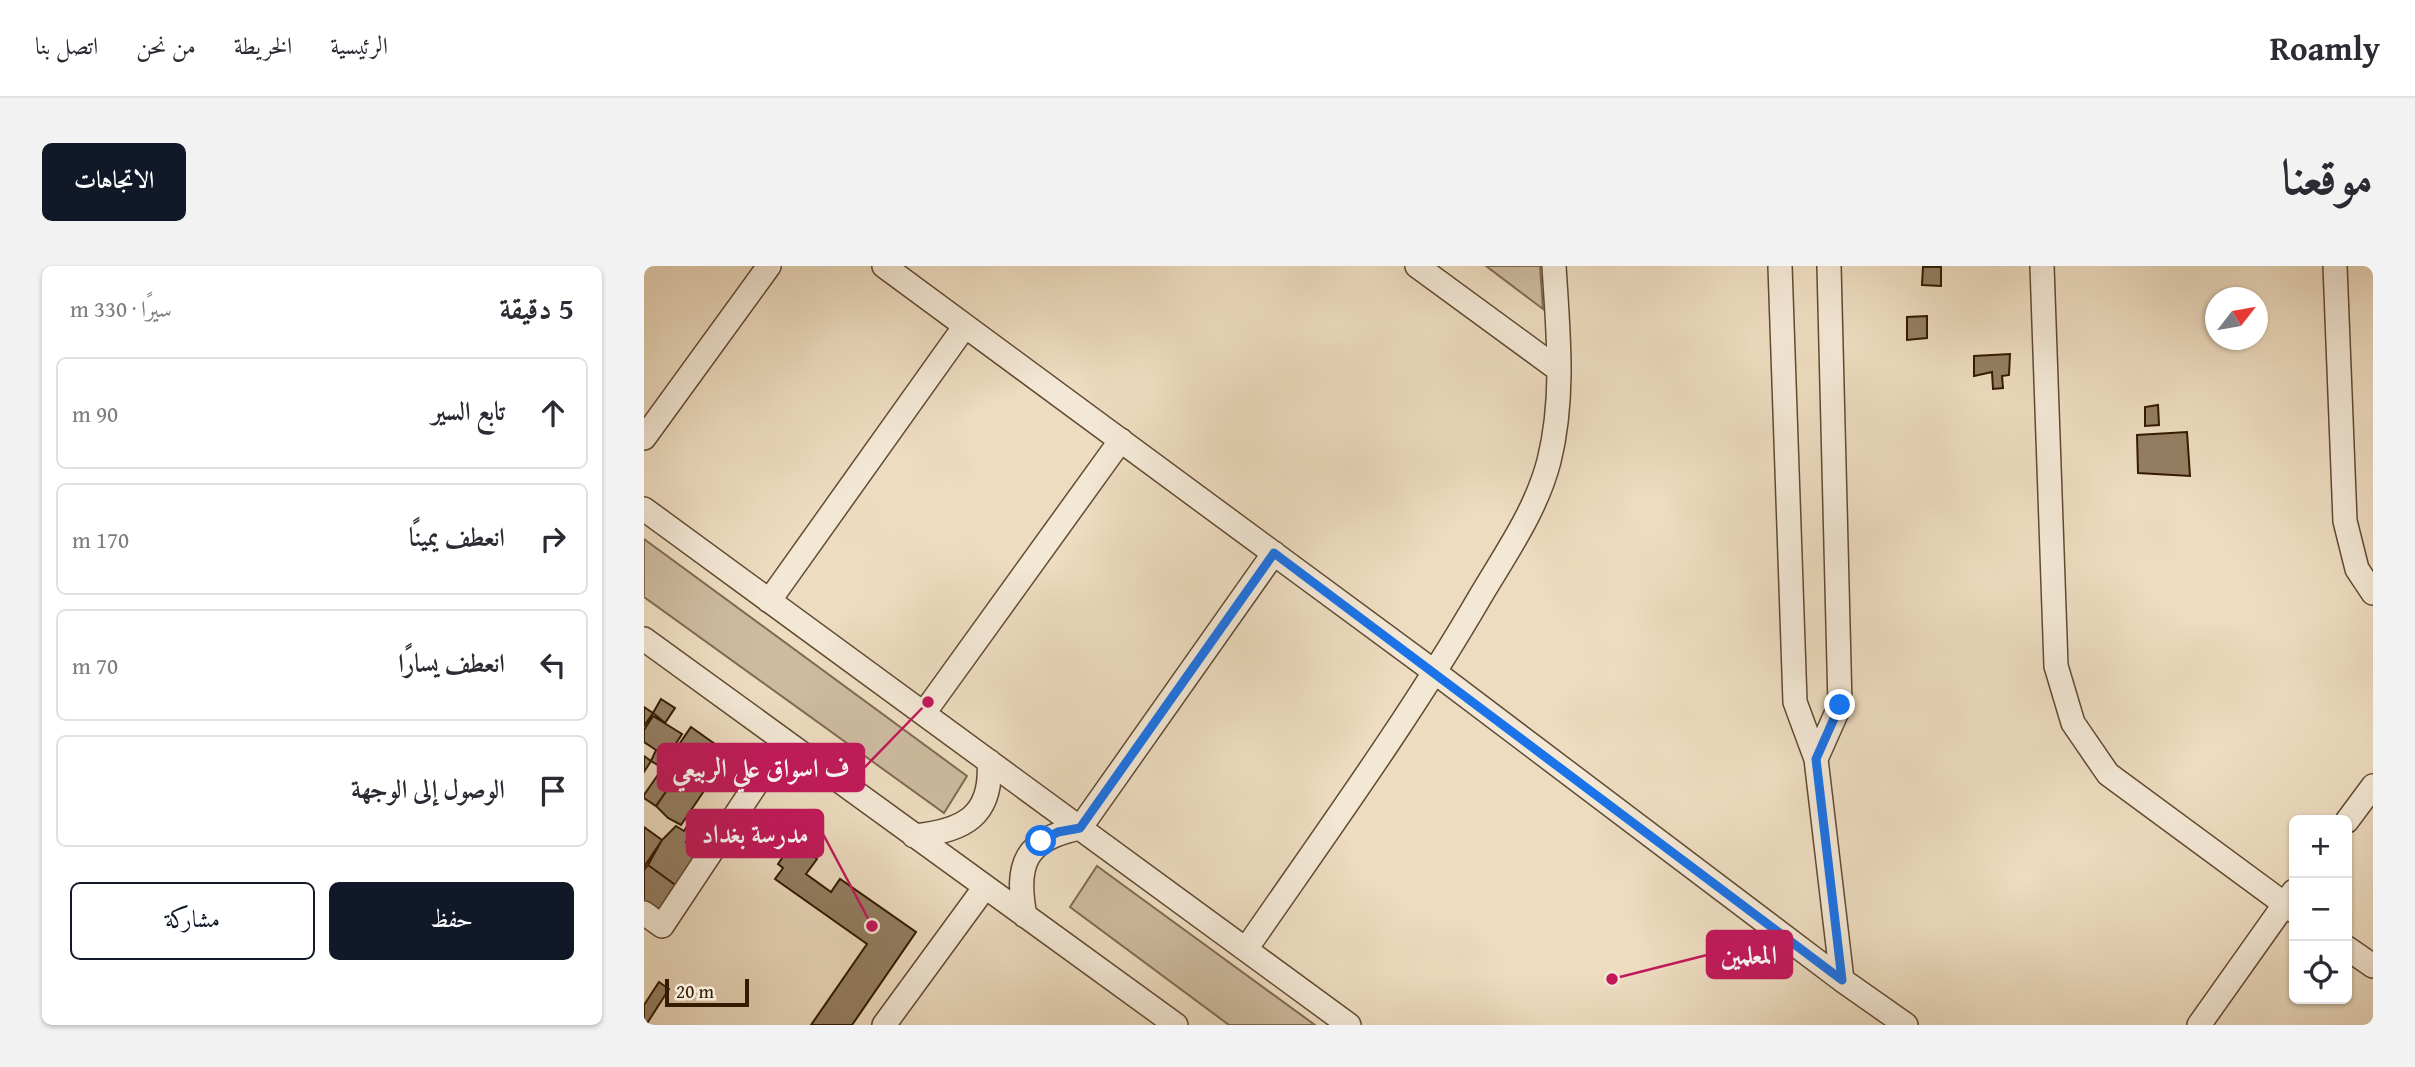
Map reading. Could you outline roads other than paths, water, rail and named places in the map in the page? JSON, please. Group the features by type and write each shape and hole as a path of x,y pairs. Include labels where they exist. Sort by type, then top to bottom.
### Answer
{"street":[{"path":"644,438 769,266"},
{"path":"884,266 1436,673 1842,980 1883,1018 1906,1025"},
{"path":"1418,266 1559,370"},
{"path":"1246,949 1436,673 1535,504 1549,460 1558,410 1559,370 1554,266"},
{"path":"1780,266 1795,702 1816,759 1842,980"},
{"path":"1816,759 1840,705 1829,266"},
{"path":"2042,266 2056,666 2073,723 2108,774 2289,901"},
{"path":"2335,266 2345,521 2357,569 2373,593"},
{"path":"769,601 965,326"},
{"path":"924,713 1121,440"},
{"path":"644,509 1349,1025"},
{"path":"1026,916 1021,894 1021,874 1028,856 1041,841 1058,832 1080,828 1274,553"},
{"path":"644,639 1176,1025"},
{"path":"644,913 662,926 785,742"},
{"path":"914,836 957,828 974,817 985,800 990,780 989,761"},
{"path":"2351,815 2373,786"},
{"path":"884,1025 985,887"},
{"path":"2199,1025 2289,905"},
{"path":"2352,951 2373,966"}],"place":[{"name":"ف اسواق علي الربيعي","path":"928,702"},
{"name":"مدرسة بغداد","path":"872,926"},
{"name":"المعلمين","path":"1612,979"}]}
